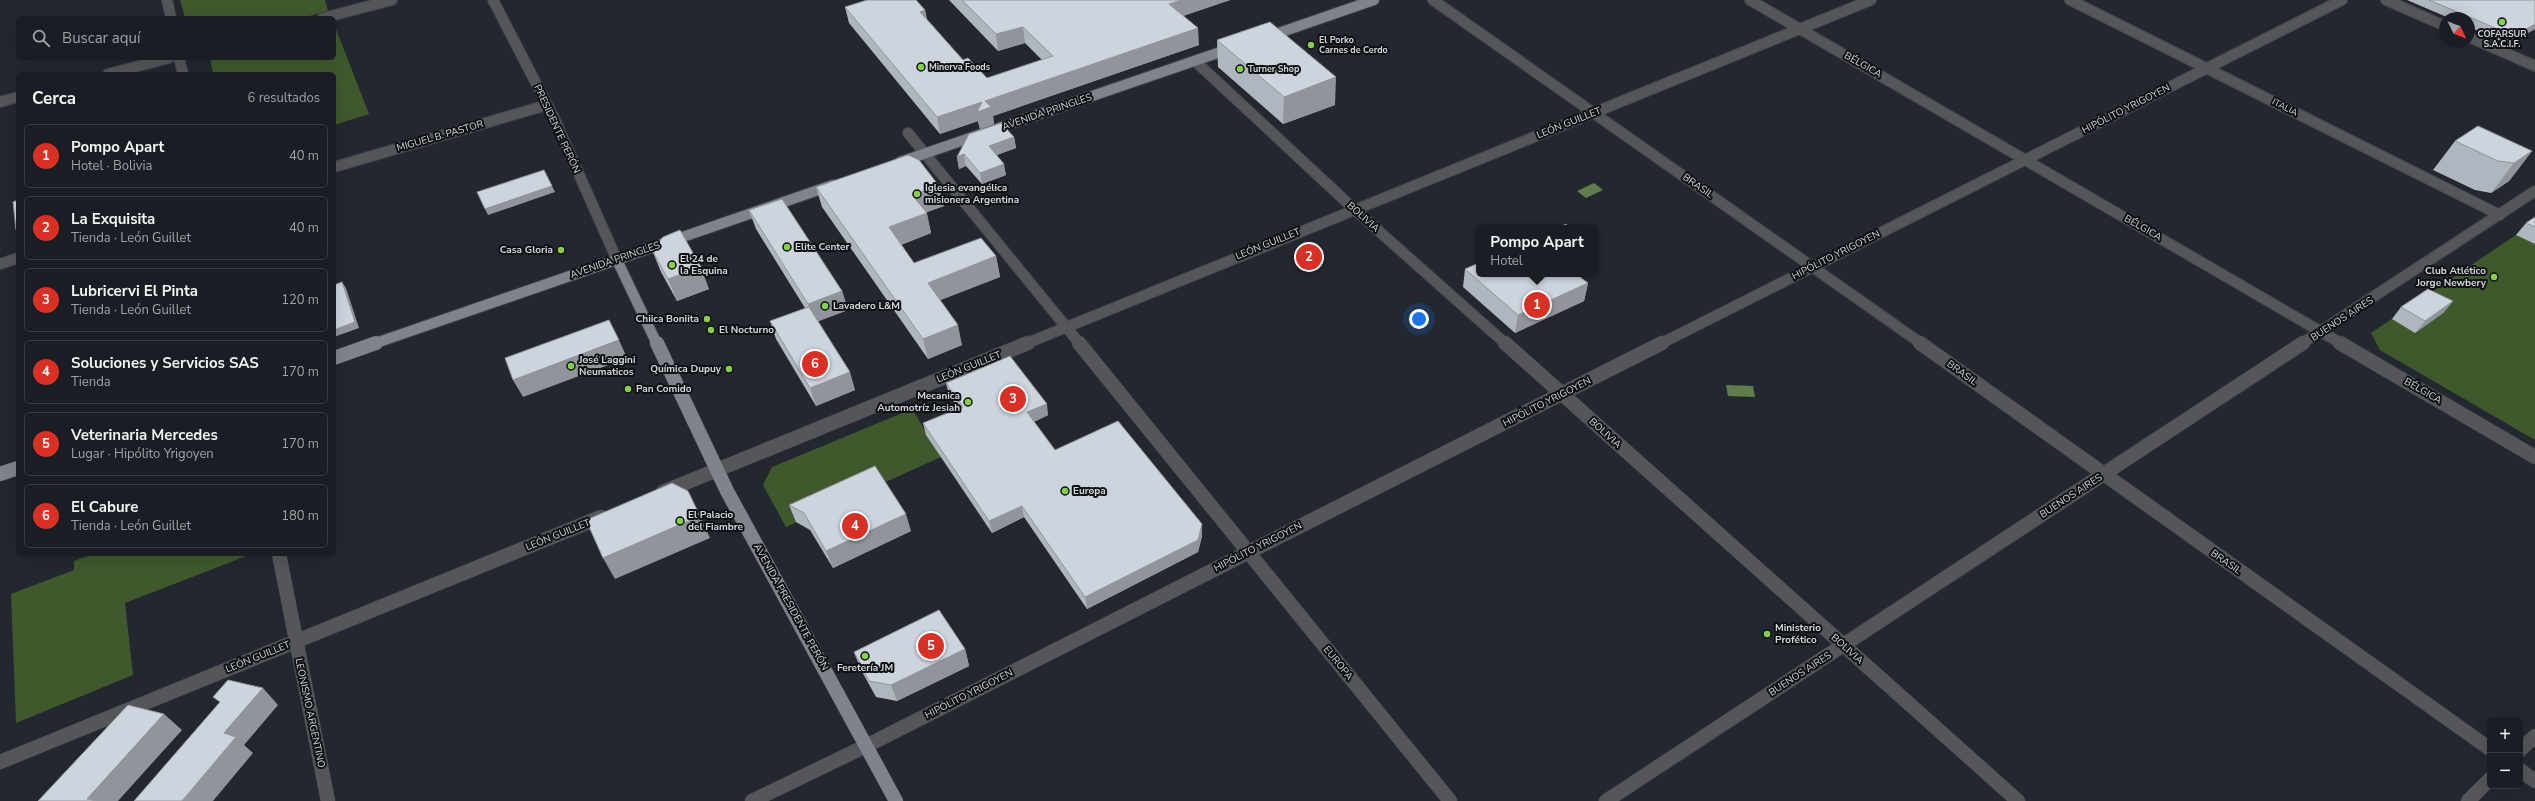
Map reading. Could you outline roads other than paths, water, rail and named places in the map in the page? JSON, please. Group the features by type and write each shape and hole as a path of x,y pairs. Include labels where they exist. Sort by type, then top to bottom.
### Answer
{"main road":[{"path":"1260,39 1374,0"},
{"name":"AVENIDA PRINGLES","path":"888,166 1245,44"},
{"name":"AVENIDA PRINGLES","path":"336,357 843,182"},
{"name":"AVENIDA PRESIDENTE PERÓN","path":"617,260 728,491 868,745 896,801"},
{"path":"0,474 16,469"}],"street":[{"path":"168,0 171,16"},
{"path":"331,16 392,0"},
{"name":"PRESIDENTE PERÓN","path":"493,0 547,105 617,260"},
{"name":"BRASIL","path":"1433,0 1814,267 2103,475 2487,747"},
{"name":"BÉLGICA","path":"1750,0 2535,457"},
{"name":"LEÓN GUILLET","path":"653,496 1066,326 1871,0"},
{"name":"ITALIA","path":"2070,0 2500,215"},
{"name":"HIPÓLITO YRIGOYEN","path":"752,801 868,745 2342,0"},
{"path":"2386,0 2439,23"},
{"path":"2475,39 2535,66"},
{"path":"116,72 161,60"},
{"path":"179,60 182,72"},
{"name":"BOLIVIA","path":"1195,61 1354,209 2018,801"},
{"path":"0,102 16,98"},
{"name":"MIGUEL B. PASTOR","path":"336,166 547,105"},
{"name":"EUROPA","path":"908,133 1450,801"},
{"name":"BUENOS AIRES","path":"1606,801 2535,191"},
{"path":"0,264 16,259"},
{"name":"LEÓN GUILLET","path":"0,762 609,514"},
{"name":"LEONISMO ARGENTINO","path":"279,556 328,801"},
{"path":"2523,747 2535,736"},
{"path":"2523,772 2535,781"},
{"path":"2468,801 2487,782"}],"place":[{"name":"COFARSUR S.A.C.I.F.","path":"2502,22"},
{"name":"El Porko Carnes de Cerdo","path":"1311,45"},
{"name":"Minerva Foods","path":"921,67"},
{"name":"Turner Shop","path":"1240,69"},
{"name":"Iglesia evangélica misionera Argentina","path":"917,194"},
{"name":"Elite Center","path":"787,247"},
{"name":"Casa Gloria","path":"561,250"},
{"name":"La Exquisita","path":"1309,257"},
{"name":"El 24 de la Esquina","path":"672,265"},
{"name":"Club Atlético Jorge Newbery","path":"2494,277"},
{"name":"Pompo Apart","path":"1537,305"},
{"name":"Lavadero L&M","path":"825,306"},
{"name":"Chiica Boniita","path":"707,319"},
{"name":"El Nocturno","path":"711,330"},
{"name":"El Cabure","path":"815,364"},
{"name":"José Laggini Neumaticos","path":"571,366"},
{"name":"Química Dupuy","path":"729,369"},
{"name":"Pan Comido","path":"628,389"},
{"name":"Lubricervi El Pinta","path":"1013,399"},
{"name":"Mecanica Automotríz Jesiah","path":"968,402"},
{"name":"Europa","path":"1065,491"},
{"name":"El Palacio del Fiambre","path":"680,521"},
{"name":"Soluciones y Servicios SAS","path":"855,526"},
{"name":"Ministerio Profético","path":"1767,634"},
{"name":"Veterinaria Mercedes","path":"931,646"},
{"name":"Feretería JM","path":"865,656"}]}
